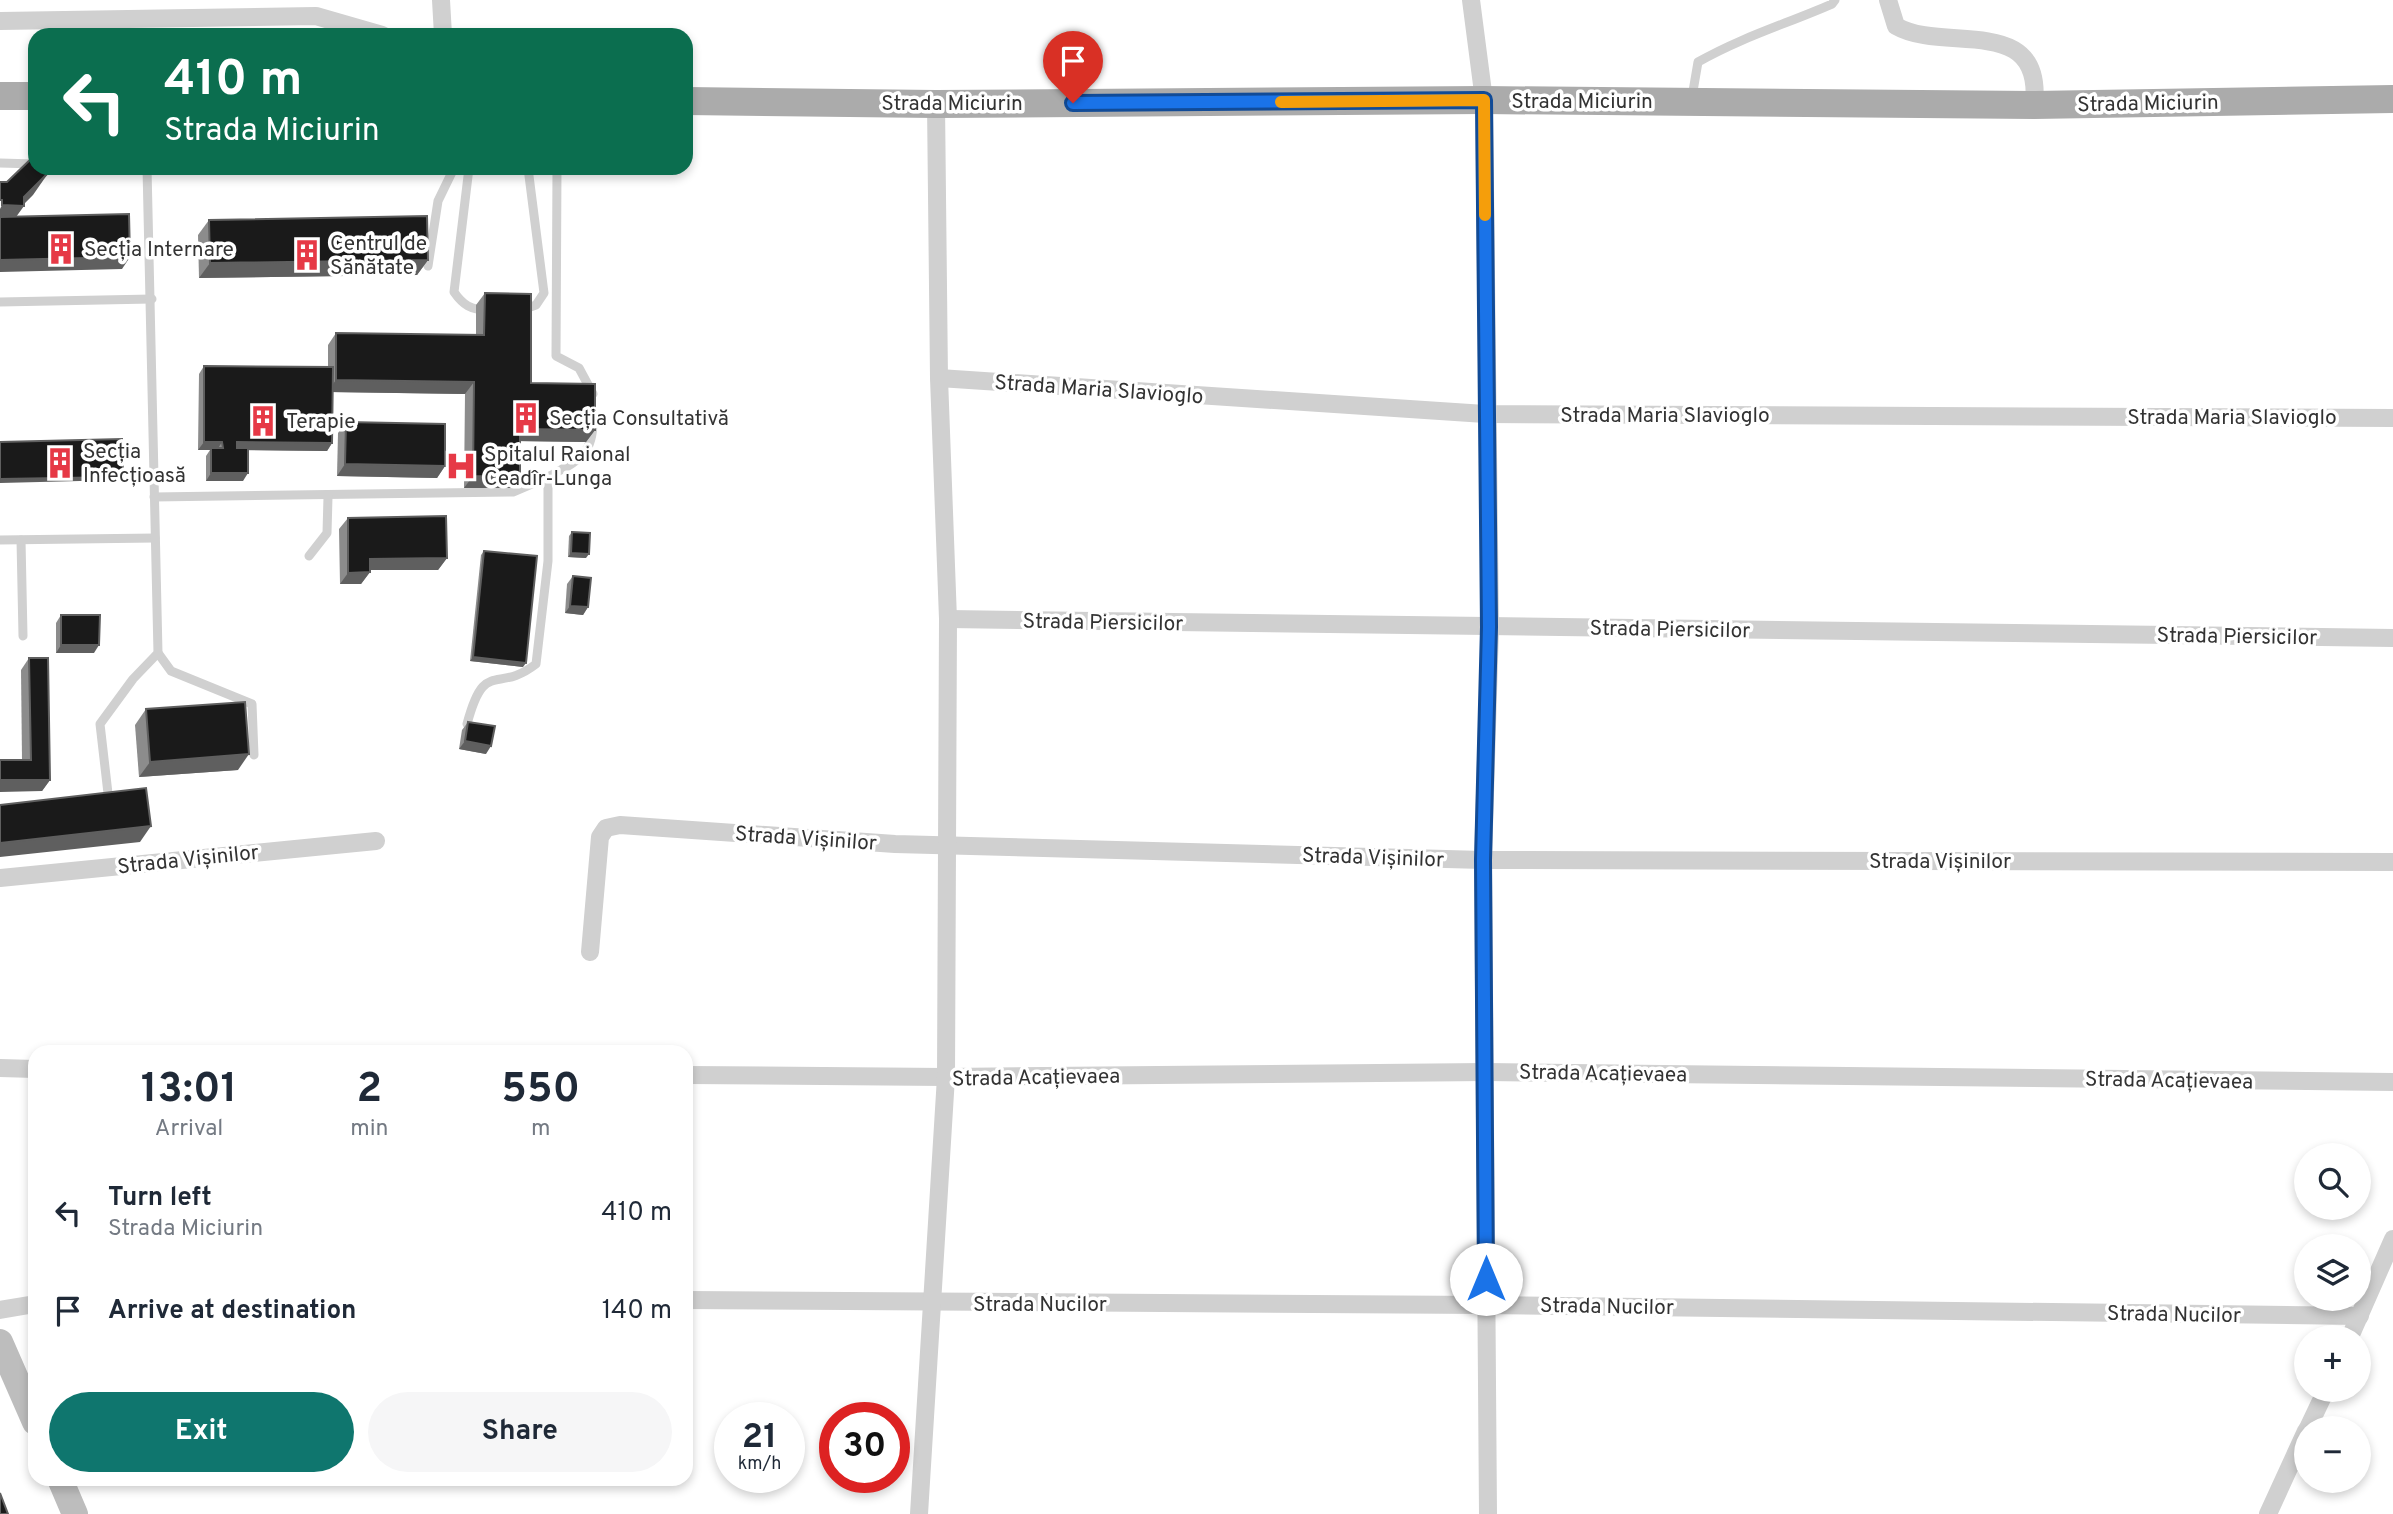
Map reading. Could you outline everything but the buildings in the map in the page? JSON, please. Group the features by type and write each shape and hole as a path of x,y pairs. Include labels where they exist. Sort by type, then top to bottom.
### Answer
{"main road":[{"path":"0,96 28,96"},
{"name":"Strada Miciurin","path":"693,101 936,104 1484,100 2034,104 2393,99"},
{"path":"0,1342 28,1406"},
{"path":"63,1486 75,1514"}],"street":[{"path":"441,0 443,28"},
{"path":"1471,0 1484,100 1489,627 1483,860 1488,1514"},
{"path":"1888,0 1889,14 1896,26 1909,34 1986,40 2011,48 2030,63 2037,82 2034,104"},
{"path":"0,21 316,16 358,28"},
{"path":"919,1514 946,1077 948,619 939,378 936,104"},
{"name":"Strada Maria Slavioglo","path":"939,378 1485,414 2393,418"},
{"name":"Strada Piersicilor","path":"948,619 2393,638"},
{"name":"Strada Vișinilor","path":"590,952 600,837 606,828 620,825 895,844 1483,860 2393,862"},
{"name":"Strada Vișinilor","path":"0,878 376,841"},
{"path":"0,1068 28,1069"},
{"name":"Strada Acațievaea","path":"693,1075 946,1077 1486,1072 2393,1082"},
{"path":"2356,1325 2393,1239"},
{"name":"Strada Nucilor","path":"693,1300 1486,1305 2360,1316"},
{"path":"0,1310 28,1305"},
{"path":"2268,1514 2294,1457"}],"lane":[{"path":"1691,102 1698,62 1736,40 1781,26 1832,4 1835,0"},
{"path":"0,163 28,164"},
{"path":"147,175 158,653 172,671 252,704 254,755"},
{"path":"428,266 439,201 451,175"},
{"path":"467,175 454,292 463,304 476,310 500,310"},
{"path":"512,310 523,310 536,305 544,293 529,175"},
{"path":"153,497 328,497 513,492 548,477 585,455 593,440 593,395 579,368 556,356 557,175"},
{"path":"0,302 152,299"},
{"path":"467,723 474,695 481,686 488,681 524,674 536,664 548,561 548,477"},
{"path":"309,556 327,533 328,497"},
{"path":"0,540 155,538"},
{"path":"21,540 23,636"},
{"path":"109,802 100,724 133,680 158,653"}],"slow traffic":[{"path":"1281,102 1484,100 1485,215"}],"place":[{"name":"Secția Internare","path":"61,249"},
{"name":"Centrul de Sănătate","path":"307,255"},
{"name":"Secția Consultativă","path":"526,418"},
{"name":"Terapie","path":"263,421"},
{"name":"Secția Infecțioasă","path":"60,463"},
{"name":"Spitalul Raional Ceadîr-Lunga","path":"461,466"}],"route":[{"path":"1073,103 1484,100 1489,627 1483,860 1486,1279"}]}
